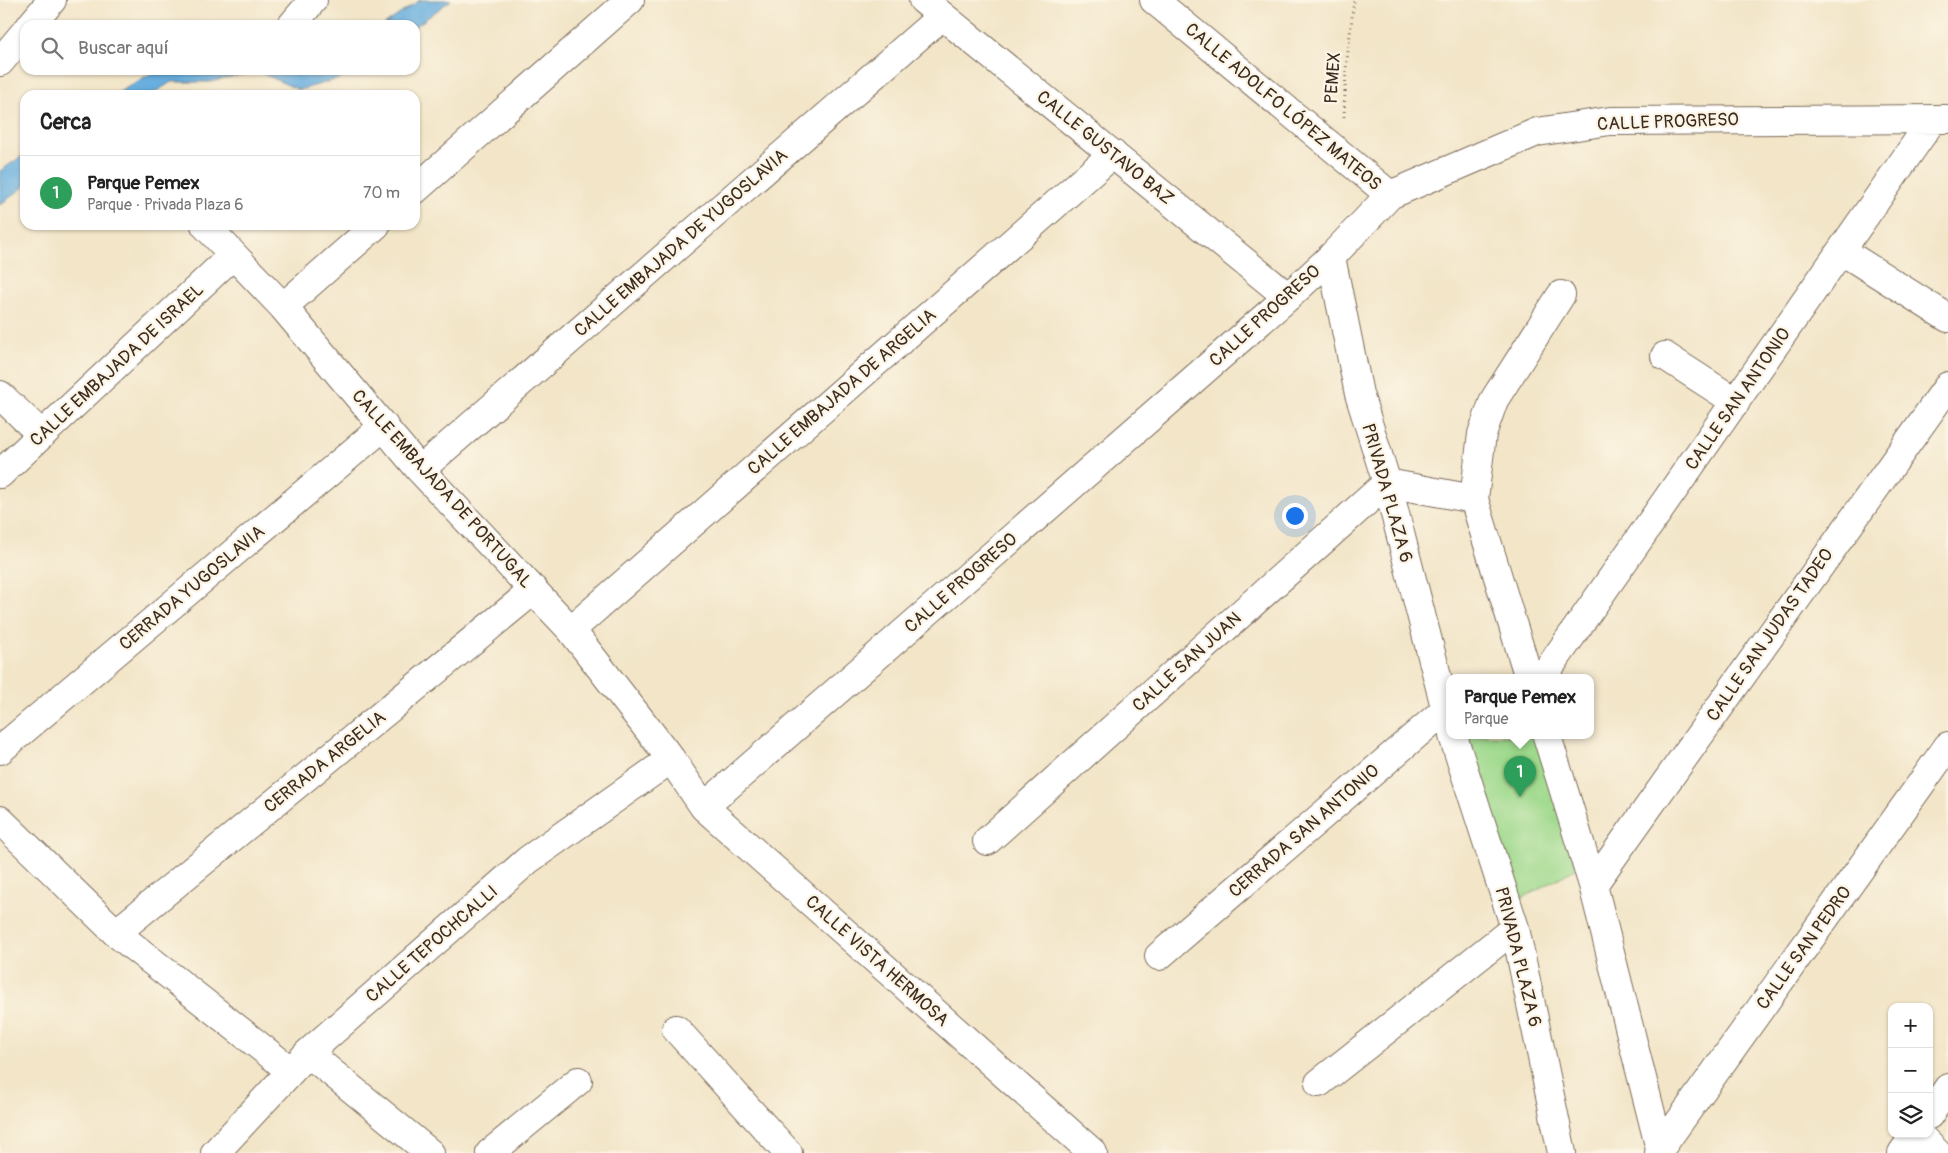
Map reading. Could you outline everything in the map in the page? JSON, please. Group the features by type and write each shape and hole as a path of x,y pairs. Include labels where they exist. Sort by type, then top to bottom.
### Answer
{"street":[{"path":"35,20 52,0"},
{"path":"296,20 313,0"},
{"path":"420,186 630,0"},
{"name":"CALLE ADOLFO LÓPEZ MATEOS","path":"1154,0 1390,195"},
{"name":"CALLE GUSTAVO BAZ","path":"932,8 1288,297"},
{"name":"CALLE EMBAJADA DE YUGOSLAVIA","path":"420,470 932,8"},
{"path":"0,62 20,38"},
{"name":"CALLE PROGRESO","path":"704,807 1288,297 1331,258 1390,195 1537,132 1610,121 1941,119"},
{"name":"CALLE SAN ANTONIO","path":"1545,674 1842,251 1941,119"},
{"name":"CALLE EMBAJADA DE ARGELIA","path":"571,630 1113,154"},
{"name":"CALLE EMBAJADA DE PORTUGAL","path":"210,230 283,307 420,470 571,630 671,759"},
{"path":"283,307 370,230"},
{"path":"1842,251 1948,318"},
{"name":"CALLE EMBAJADA DE ISRAEL","path":"0,474 233,255"},
{"name":"PRIVADA PLAZA 6","path":"1331,258 1359,394 1387,484 1446,707"},
{"path":"1528,674 1474,499 1482,434 1494,400 1561,295"},
{"path":"1665,356 1736,402"},
{"name":"CALLE SAN JUDAS TADEO","path":"1593,885 1948,386"},
{"path":"0,395 42,435"},
{"name":"CERRADA YUGOSLAVIA","path":"0,750 384,426"},
{"path":"1387,484 1474,499"},
{"name":"CALLE SAN JUAN","path":"988,841 1387,484"},
{"name":"CERRADA ARGELIA","path":"116,933 534,590"},
{"name":"CERRADA SAN ANTONIO","path":"1160,956 1446,717"},
{"name":"PRIVADA PLAZA 6","path":"1454,739 1515,928 1562,1153"},
{"path":"1548,739 1593,885 1660,1151"},
{"name":"CALLE SAN PEDRO","path":"1660,1151 1948,746"},
{"name":"CALLE VISTA HERMOSA","path":"671,759 704,807 1093,1153"},
{"name":"CALLE TEPOCHCALLI","path":"215,1153 300,1062 528,860 671,759"},
{"path":"0,820 116,933 430,1153"},
{"path":"1319,1083 1515,928"},
{"path":"676,1029 788,1153"},
{"path":"490,1153 578,1081"},
{"path":"1933,1109 1948,1088"},
{"path":"1902,1153 1914,1138"},
{"path":"1921,1138 1937,1153"}],"path":[{"name":"PEMEX","path":"1342,157 1346,69 1354,0"}],"green space":[{"path":"1467,739 1537,739 1577,868 1519,900"}],"water":[{"path":"420,0 451,0 420,23 420,20 391,20"},
{"path":"148,75 240,75 210,82 171,82 159,90 123,90"},
{"path":"266,75 353,75 299,90"},
{"path":"20,157 20,190 0,205 0,171"}],"place":[{"name":"Parque Pemex","path":"1520,797"}]}
